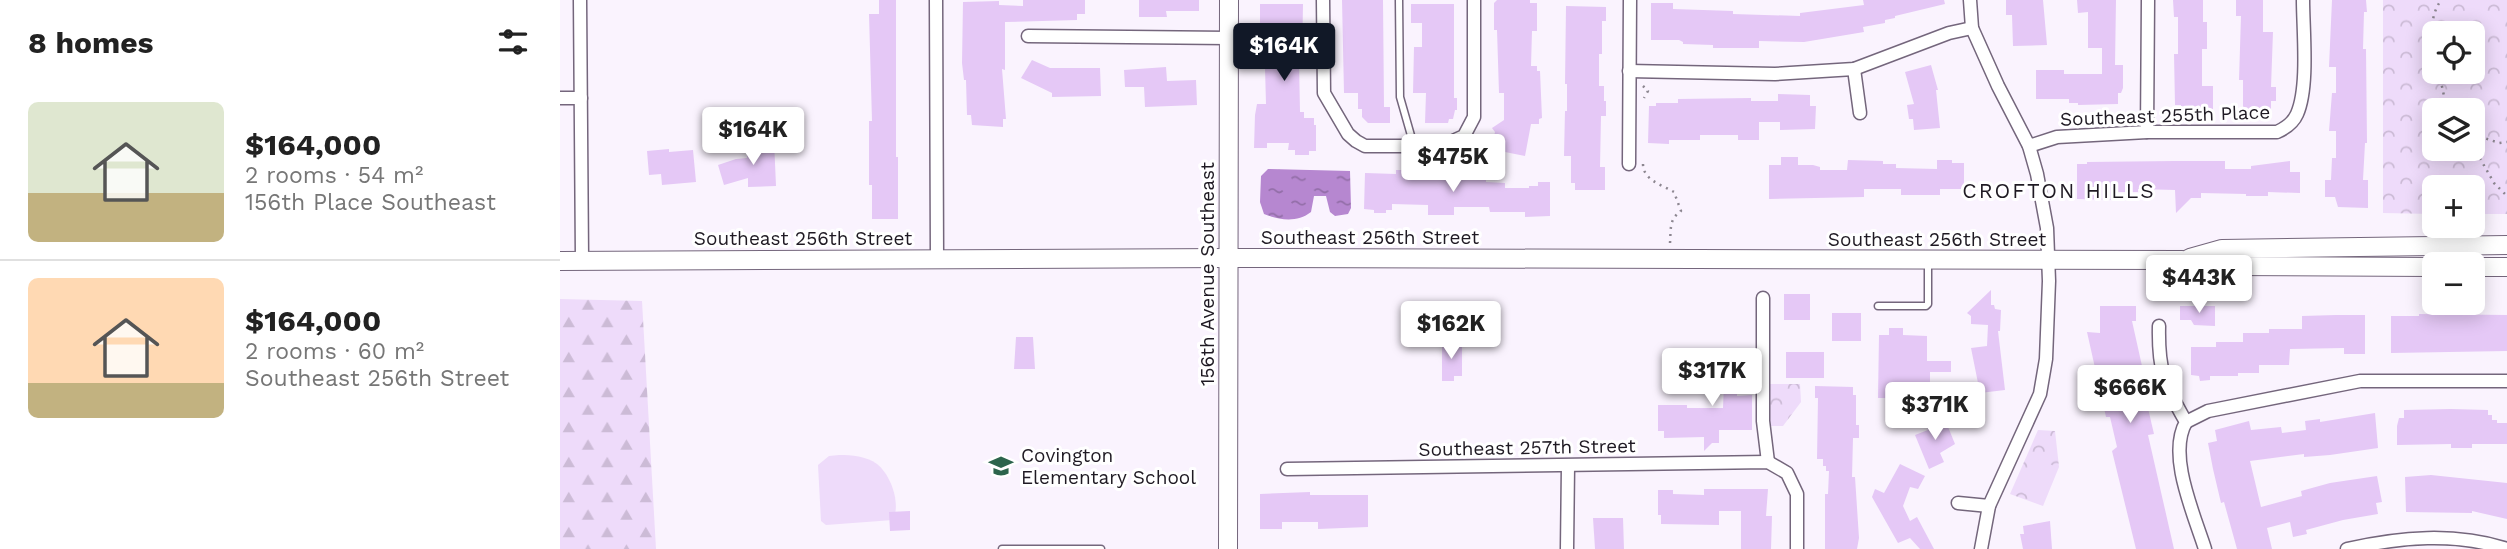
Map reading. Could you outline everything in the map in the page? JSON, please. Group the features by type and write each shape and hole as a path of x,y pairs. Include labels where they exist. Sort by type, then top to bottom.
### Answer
{"main road":[{"name":"156th Avenue Southeast","path":"1228,549 1229,0"},
{"name":"Southeast 256th Street","path":"2180,260 2222,249 2507,245"},
{"name":"Southeast 256th Street","path":"560,261 1227,258 2180,260 2226,266 2422,267"},
{"path":"2485,267 2507,267"}],"street":[{"path":"580,0 582,260"},
{"path":"936,0 936,259"},
{"path":"1324,0 1324,93 1348,134 1365,146 1442,146 1464,136 1474,117 1474,0"},
{"path":"1629,164 1630,0"},
{"path":"1970,0 1972,29 2029,146 2047,228 2048,260 2046,359 2040,394 1989,506 1981,549"},
{"path":"2147,132 2148,0"},
{"name":"Southeast 255th Place","path":"2029,146 2057,137 2147,132 2277,131 2288,127 2297,115 2303,85 2303,0"},
{"path":"1629,71 1775,74 1854,69 1949,33 1972,29"},
{"path":"1028,36 1229,38"},
{"path":"1854,69 1860,113"},
{"path":"560,98 581,98"},
{"path":"1763,298 1763,421 1768,462 1787,473 1797,494 1797,549"},
{"path":"2159,326 2159,361 2164,383 2186,422"},
{"path":"2205,549 2181,467 2180,438 2186,422 2208,411 2360,381 2507,381"},
{"name":"Southeast 257th Street","path":"1287,469 1768,462"},
{"path":"1567,549 1568,466"},
{"path":"1958,503 1989,506"},
{"path":"2347,549 2395,540 2426,538 2476,541 2507,549"}],"lane":[{"path":"1399,0 1400,97 1415,146"},
{"path":"1878,306 1926,306 1928,260"},
{"path":"1002,549 1101,549"}],"path":[{"path":"2432,21 2434,10 2441,0"},
{"path":"1629,71 1648,91 1643,99"},
{"path":"2485,138 2499,143 2507,142"},
{"path":"1643,160 1643,172 1675,192 1681,211 1673,216 1671,222 1669,259"},
{"path":"2482,161 2494,183 2507,196"}],"green space":[{"path":"2383,0 2507,0 2507,214 2485,214 2485,175 2422,175 2422,214 2383,213"},
{"path":"560,299 642,301 656,549 560,549"},
{"path":"1769,384 1800,384 1801,402 1783,426 1769,426"},
{"path":"2038,430 2055,431 2059,467 2043,506 2010,494"},
{"path":"839,455 873,461 887,475 895,498 893,520 826,525 821,521 818,465 829,456"},
{"path":"2039,459 2056,467 2040,501 2023,493"}],"water":[{"path":"1268,169 1350,171 1351,208 1348,214 1335,216 1330,212 1326,196 1314,196 1311,212 1300,218 1282,219 1264,214 1260,202 1261,176"}],"building":[{"path":"879,0 896,0 898,219 872,219 872,185 869,185 869,121 872,121 869,14 879,14"},
{"path":"1023,0 1085,0 1085,14 1077,14 1077,20 1005,22 1005,70 1002,69 1006,119 1003,119 1003,127 972,125 971,115 967,115 966,80 962,63 963,2 999,1 999,5 1023,6"},
{"path":"1139,0 1199,0 1199,11 1166,11 1167,17 1139,17"},
{"path":"1342,0 1383,0 1384,107 1390,107 1390,123 1368,123 1362,117 1362,109 1358,109 1358,93 1344,93"},
{"path":"1497,0 1530,0 1530,3 1537,3 1537,31 1532,31 1531,66 1537,66 1537,71 1540,71 1542,118 1539,119 1539,124 1531,124 1525,156 1495,150 1503,138 1494,136 1492,128 1504,120 1504,93 1499,93 1497,30 1494,30 1494,3"},
{"path":"1863,0 1944,0 1945,4 1863,27 1864,32 1804,42 1759,41 1759,48 1713,48 1713,45 1683,44 1679,40 1651,40 1651,3 1673,3 1673,9 1800,16 1800,13 1864,5"},
{"path":"2006,0 2043,0 2047,45 2013,46 2012,15 2006,15"},
{"path":"2077,0 2116,0 2115,65 2123,65 2123,88 2121,93 2118,93 2118,104 2078,105 2069,103 2069,99 2036,99 2036,70 2064,70 2064,74 2102,74 2102,48 2088,48 2088,12 2078,13"},
{"path":"2173,0 2203,0 2203,22 2207,22 2207,49 2202,49 2202,86 2213,86 2213,112 2181,112 2181,105 2175,105 2174,54 2178,54 2178,17 2174,17"},
{"path":"2236,0 2263,0 2263,32 2273,32 2271,87 2276,87 2276,101 2271,101 2271,110 2243,109 2243,80 2239,80 2241,16 2236,16"},
{"path":"2332,0 2366,0 2363,49 2366,49 2367,143 2363,180 2368,180 2368,208 2338,207 2335,197 2325,197 2325,180 2331,180 2332,158 2336,158 2336,131 2329,131 2332,93 2336,93 2336,67 2329,67"},
{"path":"1260,4 1303,4 1302,61 1299,61 1300,112 1304,112 1304,118 1314,118 1316,125 1316,151 1309,151 1309,155 1295,155 1295,150 1288,150 1289,143 1267,143 1267,148 1254,148 1257,104 1266,104 1268,32 1260,32"},
{"path":"1411,4 1454,4 1454,98 1457,98 1457,110 1448,123 1425,123 1426,93 1413,93 1414,47 1422,47 1422,23 1411,23"},
{"path":"1566,6 1606,7 1606,21 1602,21 1602,54 1599,54 1599,86 1604,86 1606,101 1606,116 1601,116 1600,167 1605,167 1605,190 1575,190 1575,183 1571,183 1571,156 1564,156 1567,111"},
{"path":"1032,60 1050,68 1100,68 1101,96 1052,97 1052,93 1021,78"},
{"path":"1931,65 1938,90 1940,128 1914,130 1907,105 1914,104 1905,72"},
{"path":"1166,67 1167,81 1196,80 1197,105 1145,107 1144,87 1125,87 1124,70"},
{"path":"1778,94 1810,95 1810,106 1816,106 1815,129 1780,130 1780,122 1759,122 1759,140 1738,140 1738,135 1700,135 1700,140 1669,140 1669,144 1648,143 1649,106 1656,106 1656,103 1678,103 1678,99 1751,98 1751,101 1778,101"},
{"path":"774,140 776,186 748,187 748,178 724,185 718,165 757,154 757,141"},
{"path":"669,149 669,152 693,150 696,182 662,185 661,174 649,175 647,151"},
{"path":"1781,157 1798,157 1798,165 1813,165 1820,167 1820,170 1847,170 1848,160 1883,161 1883,164 1896,164 1896,168 1937,169 1937,160 1952,160 1952,163 1964,163 1964,189 1940,189 1940,195 1901,195 1901,189 1864,189 1864,197 1769,199 1769,165 1781,165"},
{"path":"2225,161 2225,169 2251,169 2251,166 2290,161 2290,172 2300,172 2300,193 2268,192 2268,196 2246,196 2201,193 2201,198 2191,198 2176,213 2175,190 2138,189 2138,192 2112,192 2112,200 2077,199 2077,164"},
{"path":"1396,170 1408,170 1408,174 1448,174 1448,177 1473,177 1473,173 1486,173 1486,182 1505,183 1505,188 1529,188 1538,186 1538,182 1550,182 1550,216 1525,217 1525,212 1490,212 1489,207 1454,207 1454,215 1428,215 1428,205 1392,204 1392,210 1386,210 1386,213 1374,213 1374,210 1364,209 1365,173 1396,174"},
{"path":"1991,290 1991,305 2001,310 1998,331 2005,390 1980,393 1971,348 1987,346 1988,325 1971,324 1971,316 1967,313"},
{"path":"1784,294 1810,294 1810,320 1784,320"},
{"path":"2100,306 2136,306 2136,321 2132,321 2150,402 2147,404 2154,434 2148,435 2174,549 2136,549 2112,451 2117,447 2110,417 2106,417 2087,332 2100,333"},
{"path":"2180,306 2215,306 2215,326 2194,325 2191,320 2180,320"},
{"path":"1832,313 1861,313 1861,341 1832,341"},
{"path":"2365,315 2365,354 2344,354 2344,348 2290,349 2289,365 2259,365 2259,373 2210,376 2210,380 2200,381 2199,376 2191,375 2191,347 2216,347 2216,342 2243,342 2243,333 2269,333 2269,329 2302,329 2302,316"},
{"path":"2507,315 2507,351 2391,353 2391,316"},
{"path":"1889,328 1903,328 1903,335 1927,336 1927,361 1951,361 1951,372 1930,372 1930,392 1926,392 1926,403 1908,403 1908,412 1892,412 1892,398 1878,398 1879,335 1889,335"},
{"path":"1016,337 1033,337 1035,369 1014,369"},
{"path":"1442,341 1455,341 1455,346 1462,346 1462,376 1454,376 1454,381 1442,381"},
{"path":"1786,352 1824,352 1824,378 1786,378"},
{"path":"1718,353 1748,353 1748,372 1737,373 1737,396 1752,395 1752,430 1719,430 1719,443 1712,443 1704,451 1704,437 1664,438 1664,431 1658,431 1658,405 1723,408 1724,383 1718,383"},
{"path":"1815,386 1853,387 1853,395 1856,395 1859,438 1853,438 1852,477 1855,477 1859,538 1857,549 1825,549 1825,494 1828,494 1829,471 1823,466 1823,459 1817,459 1818,398 1815,398"},
{"path":"2404,410 2488,410 2492,420 2507,423 2507,444 2472,444 2472,448 2451,448 2451,444 2397,445 2397,426 2399,418 2404,418"},
{"path":"2375,413 2378,448 2330,455 2304,457 2304,454 2250,461 2261,507 2302,496 2301,491 2330,483 2377,476 2382,502 2376,503 2378,514 2306,530 2307,534 2293,537 2290,522 2267,528 2272,549 2237,549 2224,502 2221,503 2208,443 2217,441 2215,430 2249,421 2251,430 2281,427 2282,433 2306,430 2305,421 2320,419 2320,422"},
{"path":"1939,417 1942,424 1946,422 1955,444 1940,453 1944,462 1929,469 1915,435 1928,430 1925,423"},
{"path":"1900,464 1925,476 1918,489 1910,487 1903,506 1910,521 1917,517 1934,549 1920,549 1910,538 1898,543 1872,497 1875,489 1884,493"},
{"path":"2431,475 2507,483 2507,519 2472,511 2406,512 2405,477"},
{"path":"1704,489 1768,489 1766,516 1772,516 1771,549 1741,549 1741,511 1719,511 1719,525 1661,524 1661,515 1658,515 1658,490 1673,490 1673,494 1704,495"},
{"path":"1310,492 1310,495 1368,495 1368,527 1318,529 1318,522 1282,522 1282,529 1260,529 1260,494"},
{"path":"910,511 910,530 890,531 889,512"},
{"path":"1593,518 1623,518 1624,549 1595,549"},
{"path":"2050,521 2052,549 2023,549 2020,534 2024,534 2023,526"}],"place":[{"name":"Covington Elementary School","path":"1001,466"}],"district":[{"name":"CROFTON HILLS","path":"2059,191"}]}
